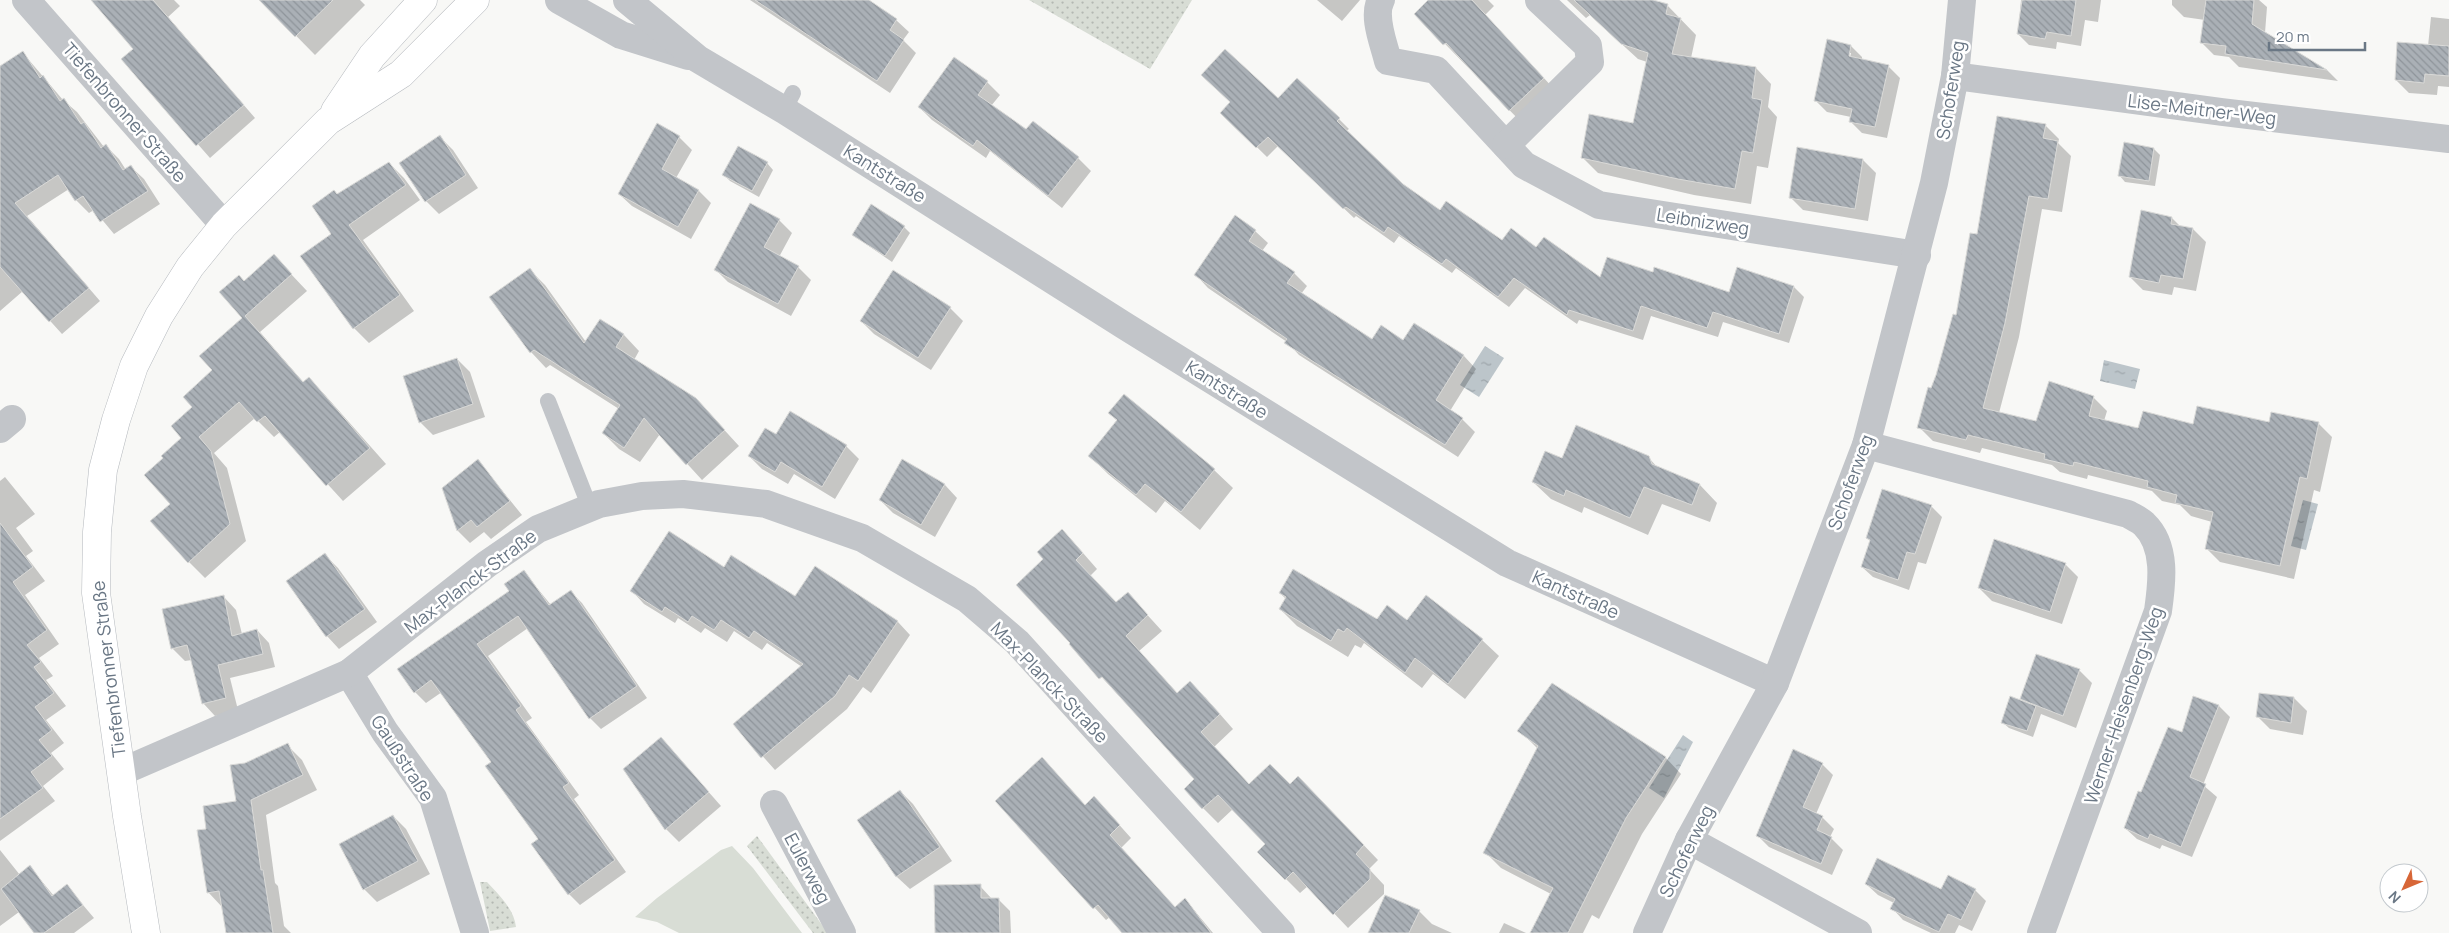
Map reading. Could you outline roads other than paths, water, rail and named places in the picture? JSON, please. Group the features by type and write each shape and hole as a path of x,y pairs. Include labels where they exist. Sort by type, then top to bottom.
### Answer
{"street":[{"name":"Tiefenbronner Straße","path":"26,0 224,224"},
{"name":"Tiefenbronner Straße","path":"146,933 96,593 97,532 104,470 116,420 134,366 159,316 190,267 224,224 328,121 372,56 423,0"},
{"name":"Tiefenbronner Straße","path":"328,121 400,74 475,0"},
{"name":"Kantstraße","path":"559,0 621,35 698,59 789,102 1413,497 1507,563 1567,581 1672,627 1775,683"},
{"name":"Kantstraße","path":"628,0 698,59"},
{"name":"Leibnizweg","path":"1381,0 1378,6 1379,26 1388,61 1436,70 1524,165 1599,205 1917,255"},
{"path":"1506,145 1590,62 1588,46 1539,0"},
{"name":"Schoferweg","path":"1646,933 1689,840 1775,683 1866,444 1917,255 1934,184 1955,76 1962,0"},
{"name":"Lise-Meitner-Weg","path":"1955,76 2222,112 2449,139"},
{"name":"Werner-Heisenberg-Weg","path":"1866,444 2128,514 2144,524 2157,543 2162,576 2158,611 2041,933"},
{"name":"Max-Planck-Straße","path":"121,772 349,673 487,564 531,534 590,508 642,496 683,494 766,504 862,538 967,599 1017,642 1281,933"},
{"name":"Gaußstraße","path":"349,673 385,732 433,798 475,933"},
{"name":"Eulerweg","path":"774,804 842,933"},
{"path":"1689,840 1858,933"}],"lane":[{"path":"548,401 559,444 590,508"}],"water":[{"path":"1485,346 1504,358 1479,397 1460,385"},
{"path":"2104,360 2140,369 2135,389 2100,381"},
{"path":"2303,500 2318,504 2306,550 2291,546"},
{"path":"1683,735 1693,742 1664,798 1649,788"}]}
